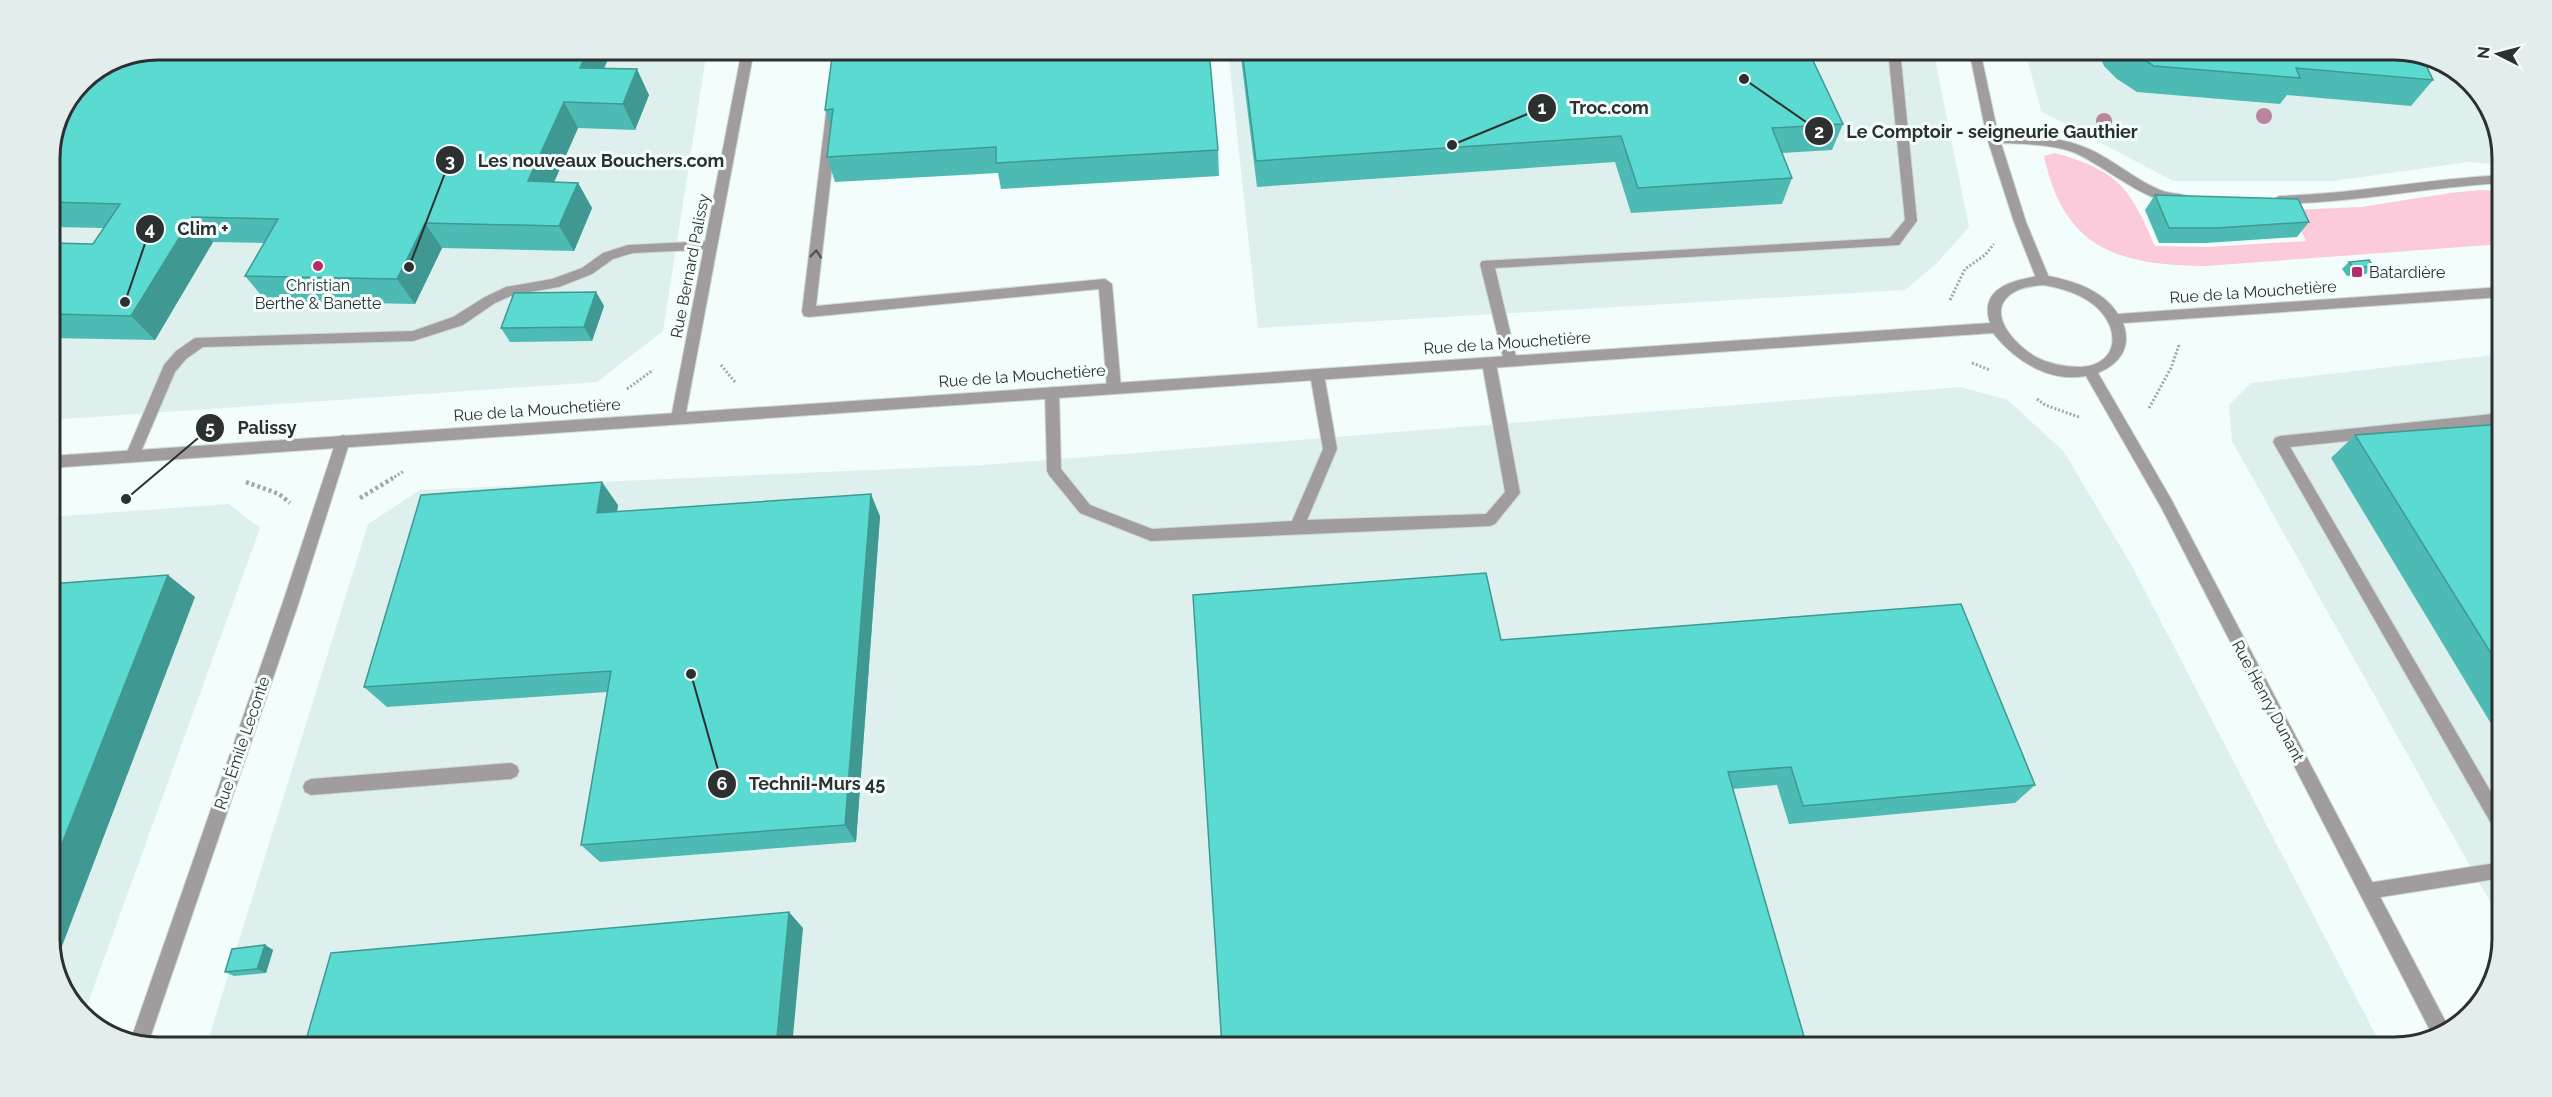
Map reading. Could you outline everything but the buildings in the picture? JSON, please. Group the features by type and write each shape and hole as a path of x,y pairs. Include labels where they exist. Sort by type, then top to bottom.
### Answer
{"street":[{"name":"Rue Bernard Palissy","path":"678,418 746,60"},
{"path":"1510,361 1487,264 1894,242 1911,221 1895,60"},
{"path":"1976,60 1993,138 2019,222 2043,279"},
{"path":"834,97 809,312 1105,284 1114,388"},
{"path":"1993,138 2054,142 2084,152 2151,191 2170,199 2193,199"},
{"path":"2260,200 2344,198 2424,185 2492,180"},
{"path":"132,457 169,369 181,355 200,342 413,336 458,321 490,300 511,290 554,284 587,271 608,256 633,248 711,246"},
{"path":"2043,279 2064,283 2085,292 2102,304 2114,319 2121,332 2121,345 2115,357 2104,366 2090,371 2072,372 2034,363 2018,353 2004,341 1996,328 1993,312 1997,298 2007,287 2023,281 2043,279"},
{"name":"Rue de la Mouchetière","path":"2114,319 2492,293"},
{"name":"Rue de la Mouchetière","path":"60,461 1996,328"},
{"path":"1052,392 1054,471 1085,509 1151,535 1490,519 1513,493 1489,363"},
{"name":"Rue Henry Dunant","path":"2090,371 2166,503 2439,1027"},
{"path":"1297,527 1329,449 1317,374"},
{"path":"2492,420 2280,442 2492,809"},
{"name":"Rue Émile Leconte","path":"143,1035 344,441"},
{"path":"311,787 511,771"},
{"path":"2368,891 2492,872"}],"path":[{"path":"2145,415 2171,368 2180,341"}],"shaded area":[{"path":"158,60 705,60 663,331 597,382 60,419 60,151 63,132 70,114 93,84 109,73 120,67"},
{"path":"1229,60 1935,60 1969,227 1937,263 1905,290 1258,328"},
{"path":"2028,60 2394,60 2413,62 2432,67 2454,80 2476,103 2487,126 2492,164 2469,162 2333,181 2173,181 2041,111"},
{"path":"2055,153 2094,167 2108,175 2129,195 2155,246 2207,247 2306,241 2291,210 2361,207 2480,190 2492,191 2492,245 2206,266 2147,262 2122,256 2100,246 2081,232 2066,213 2053,188 2044,156"},
{"path":"2492,355 2492,905 2232,441 2229,405 2251,383"},
{"path":"1960,387 2008,400 2064,452 2132,566 2377,1037 209,1037 368,524 420,490 984,465"},
{"path":"229,504 260,528 87,1006 67,977 60,946 60,516"}],"place":[{"name":"Le Comptoir - seigneurie Gauthier","path":"1744,79"},
{"name":"Troc.com","path":"1452,145"},
{"name":"Christian Berthe & Banette","path":"318,266"},
{"name":"Les nouveaux Bouchers.com","path":"409,267"},
{"name":"Batardière","path":"2357,272"},
{"name":"Clim +","path":"125,302"},
{"name":"Palissy","path":"126,499"},
{"name":"TechniI-Murs 45","path":"691,674"}]}
